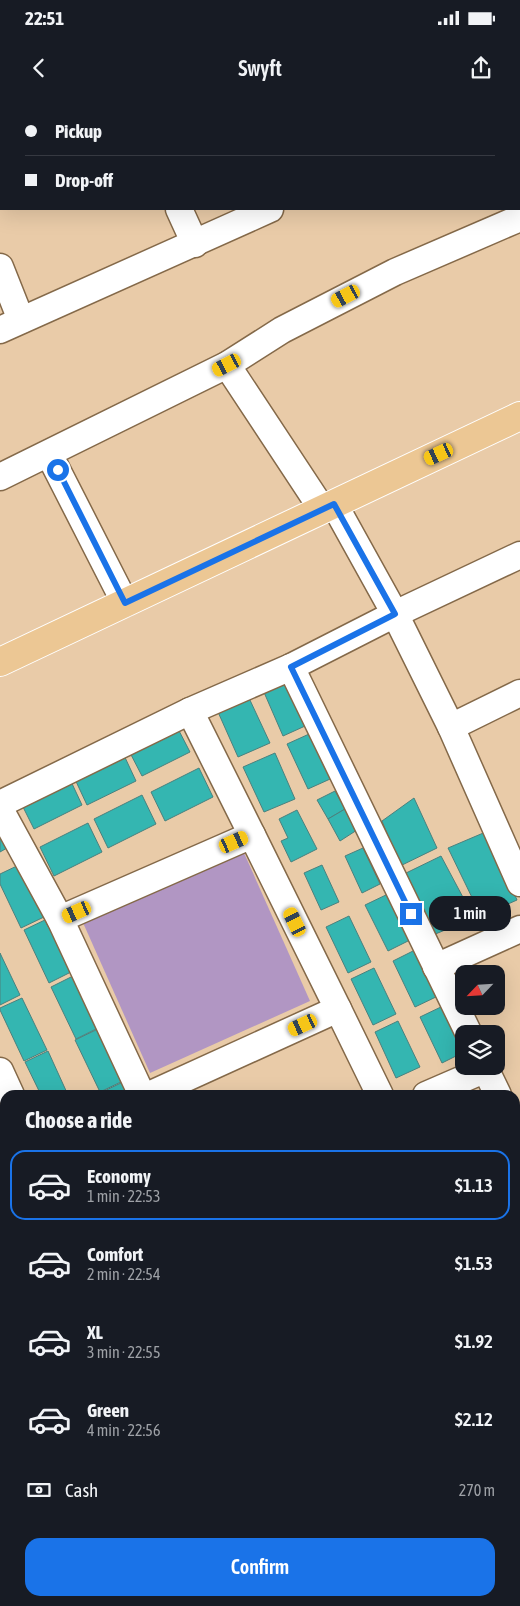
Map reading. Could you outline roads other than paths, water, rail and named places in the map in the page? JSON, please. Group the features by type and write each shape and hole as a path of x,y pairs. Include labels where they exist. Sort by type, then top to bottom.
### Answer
{"main road":[{"path":"0,662 520,416"}],"street":[{"path":"179,210 195,244"},
{"path":"0,267 11,325 268,210"},
{"path":"0,477 227,365 282,330 395,272 520,218"},
{"path":"227,365 328,507 395,614 451,727 520,882"},
{"path":"49,454 125,603"},
{"path":"0,804 190,711 291,667 395,614 520,555"},
{"path":"291,667 465,1025"},
{"path":"451,727 520,693"},
{"path":"190,711 378,1090"},
{"path":"0,809 60,919 140,1090"},
{"path":"60,919 252,834"},
{"path":"436,967 520,929"},
{"path":"160,1090 338,1009"},
{"path":"0,1071 9,1090"},
{"path":"437,1090 470,1075"},
{"path":"488,1075 496,1090"}]}
